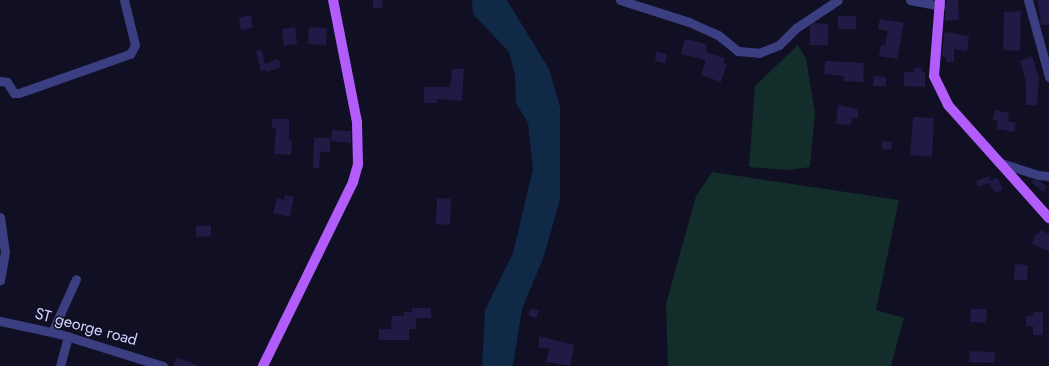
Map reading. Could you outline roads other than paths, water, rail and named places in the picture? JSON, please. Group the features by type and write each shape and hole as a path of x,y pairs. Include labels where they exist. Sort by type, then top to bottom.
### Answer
{"main road":[{"path":"263,366 354,182 358,164 357,122 333,0"},
{"path":"940,3 934,76 948,105 1049,218"}],"street":[{"path":"0,81 7,82 14,93 19,93 130,54 135,45 124,0"},
{"path":"620,0 689,22 718,35 738,51 759,53 778,45 796,28 838,0"},
{"path":"910,0 940,3"},
{"path":"1028,0 1045,49 1049,77"},
{"path":"997,161 1038,175 1049,176"},
{"path":"0,217 5,252 0,281"},
{"path":"52,332 76,279"},
{"name":"ST george road","path":"0,320 68,336 163,366"},
{"path":"60,366 68,336"}],"water":[{"path":"472,0 507,0 549,69 560,107 560,199 544,256 522,309 513,366 482,366 485,310 513,253 533,169 528,123 516,103 515,75 509,52 473,14"}]}
